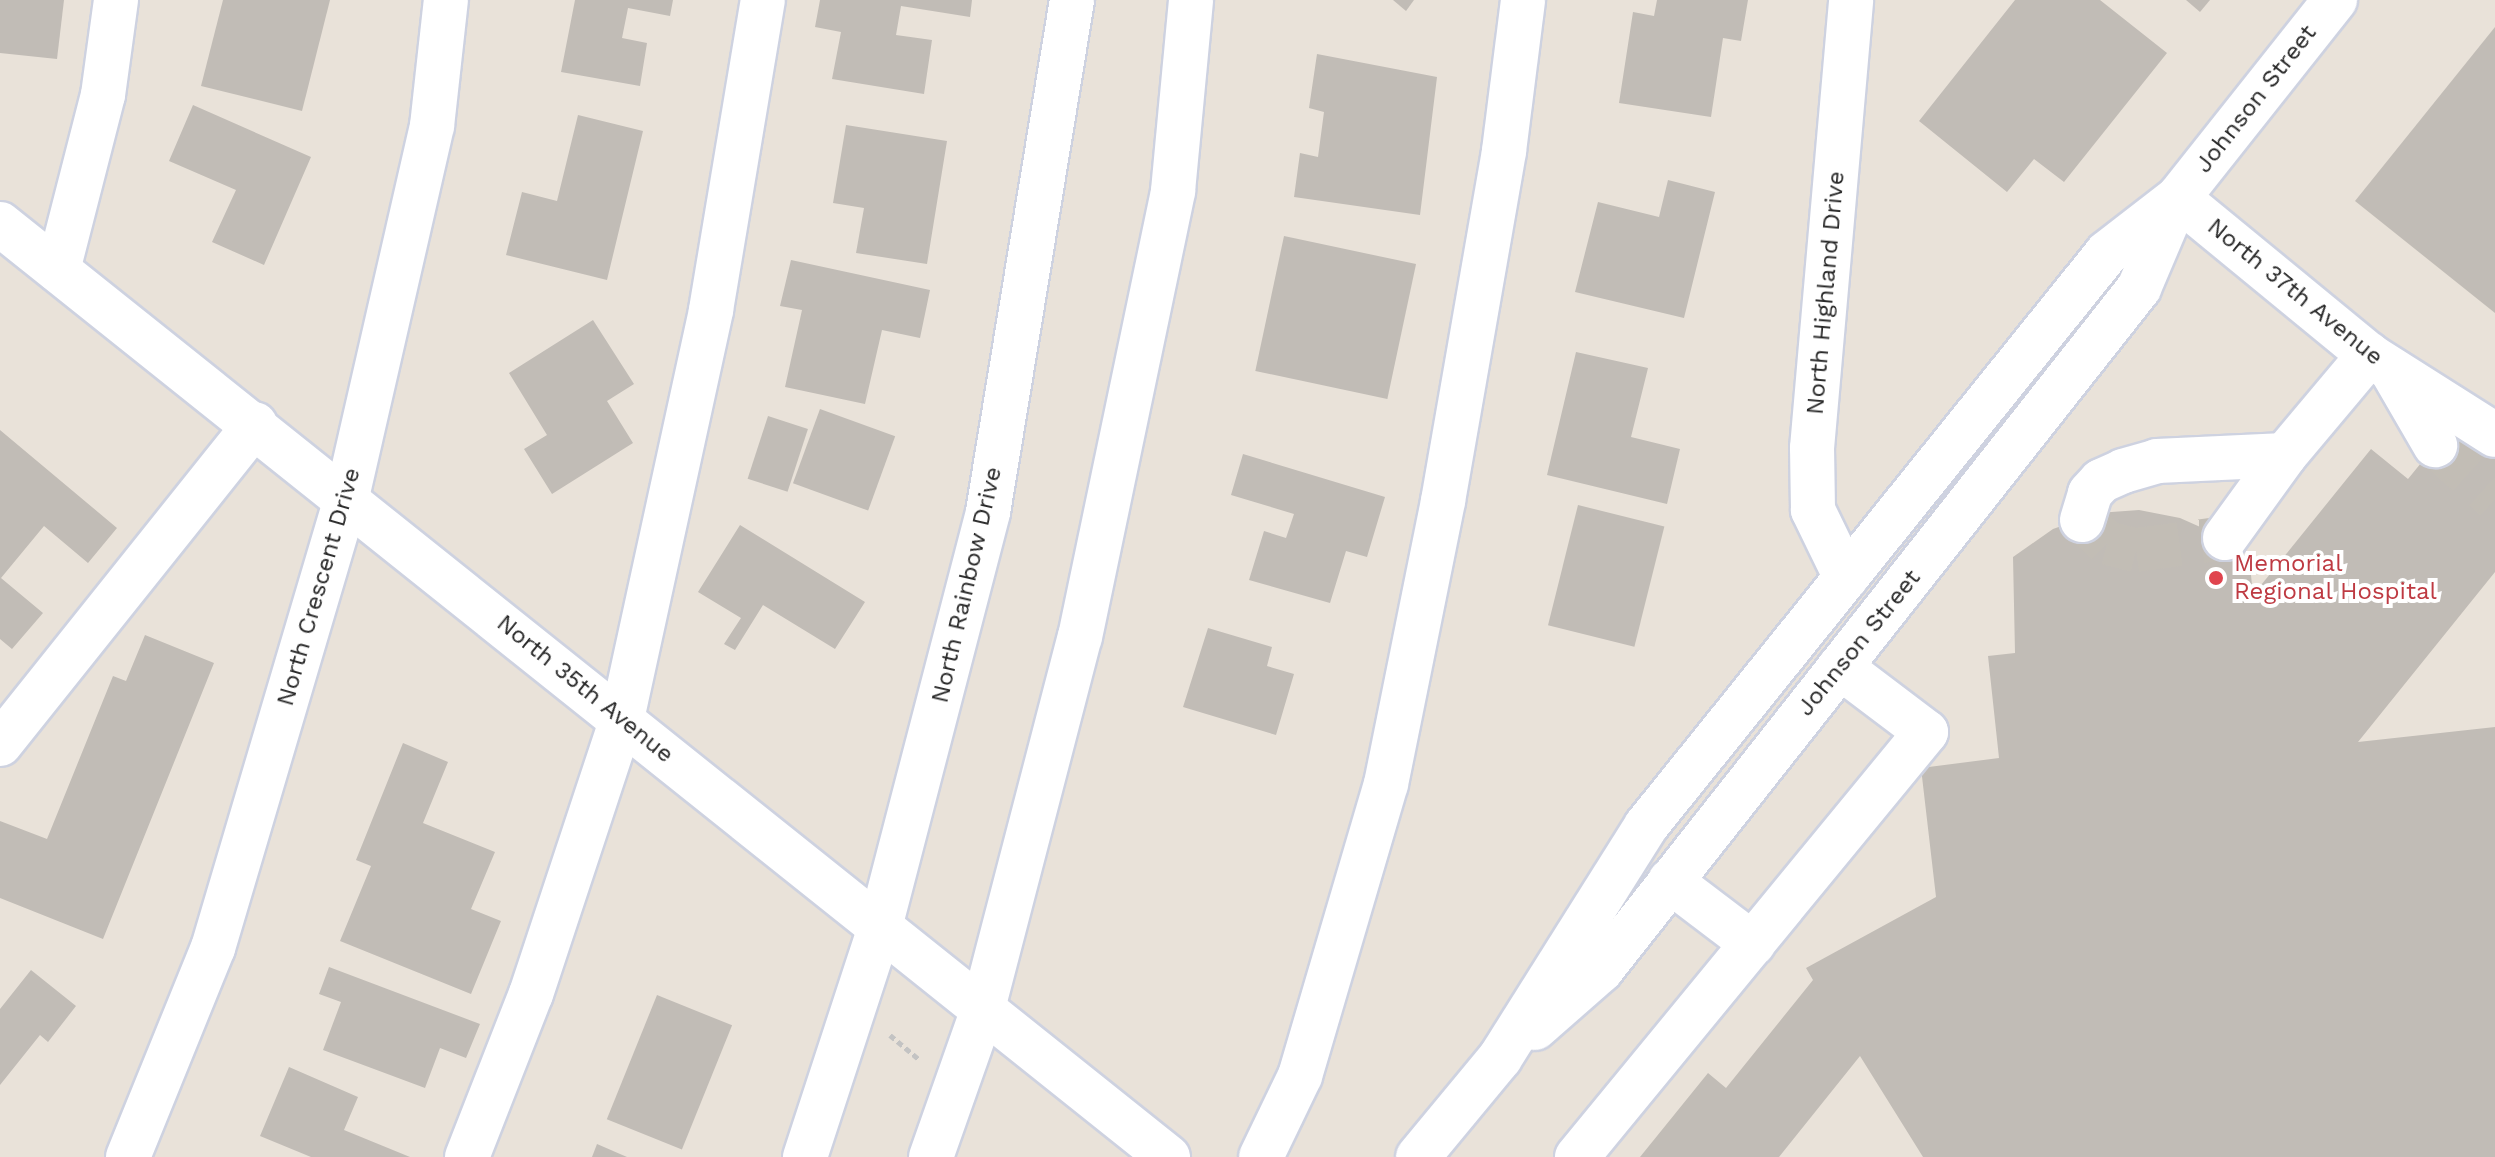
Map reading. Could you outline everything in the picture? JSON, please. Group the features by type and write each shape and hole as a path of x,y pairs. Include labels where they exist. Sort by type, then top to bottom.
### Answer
{"street":[{"path":"58,270 103,95 116,0"},
{"name":"North Crescent Drive","path":"128,1157 213,948 347,497 432,126 446,0"},
{"path":"467,1157 531,994 622,719 711,310 763,0"},
{"name":"North Rainbow Drive","path":"805,1157 880,927 988,512 1072,0"},
{"path":"931,1157 982,1012 1080,637 1173,191 1191,0"},
{"path":"1261,1157 1300,1076 1386,784 1494,212 1523,0"},
{"name":"North Highland Drive","path":"1846,578 1813,510 1812,448 1851,0"},
{"name":"Johnson Street","path":"1418,1157 1500,1058 1646,826 2107,253 2178,198 2335,0"},
{"name":"Johnson Street","path":"1500,1058 1601,970 2139,288 2178,198"},
{"name":"North 37th Avenue","path":"2178,198 2380,362 2495,435"},
{"name":"North 35th Avenue","path":"2,230 58,270 347,497 982,1012 1168,1157"},
{"path":"2225,538 2285,455 2380,362 2435,445"},
{"path":"0,744 255,424"},
{"path":"2082,520 2090,493 2101,481 2123,471 2157,461 2285,455"},
{"path":"1577,1157 1926,732 1840,667"},
{"path":"1670,881 1753,944"}],"path":[{"path":"889,1034 929,1067"}],"building":[{"path":"0,0 64,0 57,59 0,53"},
{"path":"223,0 330,0 302,111 201,86"},
{"path":"575,0 673,0 670,16 628,8 622,38 647,43 640,86 561,72"},
{"path":"820,0 972,0 970,17 901,6 896,35 932,40 924,94 832,79 841,32 815,27"},
{"path":"1393,0 1414,0 1406,11"},
{"path":"1657,0 1748,0 1741,41 1723,38 1711,117 1619,103 1633,12 1654,16"},
{"path":"2015,0 2100,0 2167,53 2064,182 2034,159 2007,192 1919,121"},
{"path":"2186,0 2210,0 2200,12"},
{"path":"2495,27 2495,313 2355,201"},
{"path":"1317,54 1437,77 1420,215 1294,197 1300,153 1318,157 1324,112 1309,108"},
{"path":"193,105 311,157 264,265 212,242 236,190 169,161"},
{"path":"578,115 643,131 607,280 506,255 522,192 557,201"},
{"path":"846,125 947,141 927,264 856,253 864,208 833,203"},
{"path":"1668,180 1715,192 1684,318 1575,292 1598,202 1659,217"},
{"path":"1284,236 1416,264 1387,399 1255,371"},
{"path":"791,260 930,290 920,338 882,330 865,404 785,387 802,310 780,306"},
{"path":"593,320 634,384 607,401 633,443 552,494 524,449 547,435 509,373"},
{"path":"1576,352 1648,368 1631,437 1680,449 1667,504 1547,475"},
{"path":"820,409 895,436 868,511 793,483"},
{"path":"768,416 808,429 788,492 748,479"},
{"path":"2456,420 2495,452 2495,572 2358,742 2495,727 2495,1157 1923,1157 1860,1056 1779,1157 1640,1157 1708,1073 1726,1088 1813,980 1806,968 1936,897 1921,768 1999,758 1988,656 2015,653 2013,557 2053,529 2098,513 2139,510 2180,518 2225,538 2250,565 2253,595 2371,449 2408,479"},
{"path":"0,430 117,528 88,563 44,526 1,578 43,613 12,649 0,639"},
{"path":"1243,454 1385,497 1367,557 1346,551 1330,603 1249,580 1264,531 1286,538 1294,514 1231,495"},
{"path":"1578,505 1664,527 1634,647 1548,625"},
{"path":"740,525 865,602 835,649 763,605 735,650 724,644 741,618 698,592"},
{"path":"1208,628 1272,647 1267,666 1294,674 1276,735 1183,707"},
{"path":"145,635 214,663 103,939 0,898 0,821 47,839 113,676 126,681"},
{"path":"403,743 448,762 423,823 495,852 471,909 501,921 471,994 340,941 371,866 356,860"},
{"path":"329,967 480,1024 466,1058 440,1048 425,1088 323,1050 341,1002 319,994"},
{"path":"31,970 76,1006 48,1042 40,1035 0,1085 0,1009"},
{"path":"657,995 732,1025 682,1150 607,1119"},
{"path":"289,1067 358,1097 344,1130 410,1157 311,1157 260,1136"},
{"path":"597,1144 627,1157 592,1157"}],"tunnel":[{"path":"2435,445 2495,499"},
{"path":"2082,520 2107,543 2136,550 2225,538"}],"place":[{"name":"Memorial Regional Hospital","path":"2216,578"}]}
